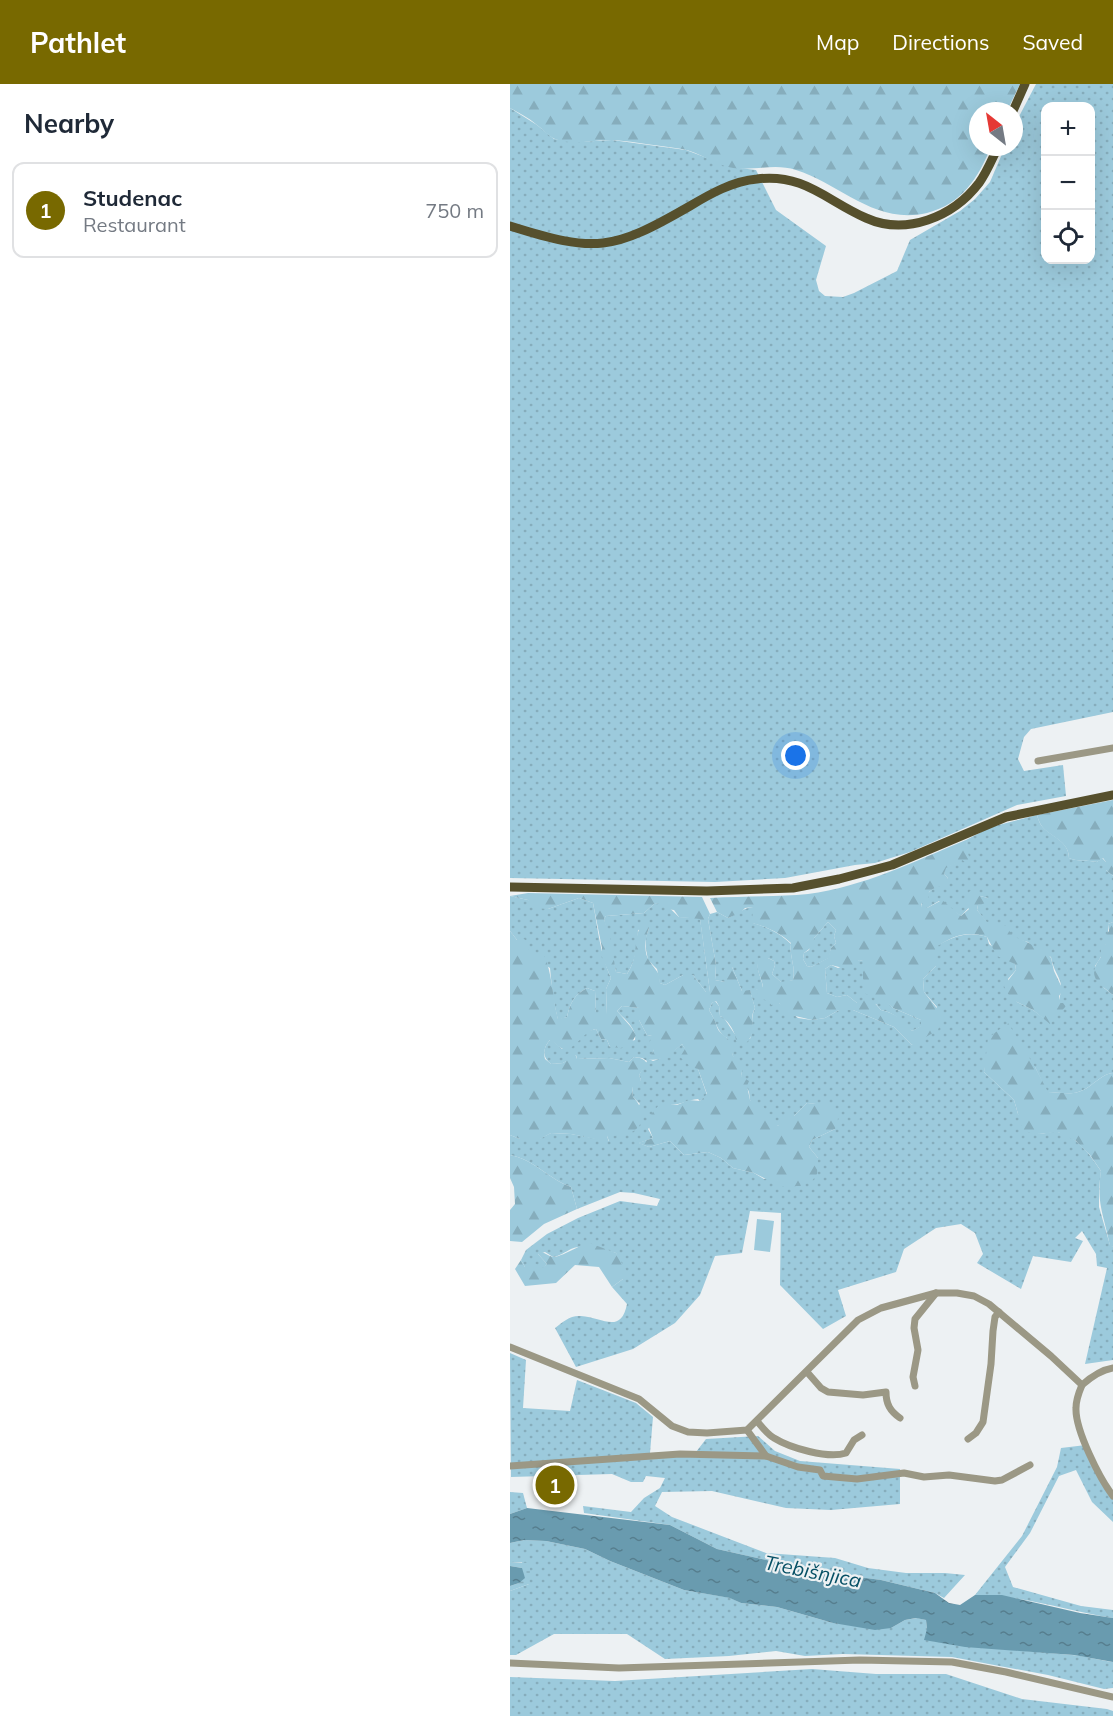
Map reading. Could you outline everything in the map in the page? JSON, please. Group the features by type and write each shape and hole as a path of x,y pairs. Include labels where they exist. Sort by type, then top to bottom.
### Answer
{"main road":[{"path":"1017,102 1025,84"},
{"path":"510,226 564,242 606,244 640,233 697,201 731,186 749,180 766,178 789,179 806,185 868,219 891,224 908,224 934,218 958,205 980,182 993,156"},
{"path":"510,887 707,891 793,888 839,879 892,864 1006,817 1113,795"}],"street":[{"path":"1038,761 1113,748"},
{"path":"915,1386 913,1377 918,1350 915,1320 936,1293"},
{"path":"510,1347 639,1399 672,1426 688,1432 747,1430 858,1320 881,1308 936,1293 957,1293 974,1296 999,1312 1052,1356 1082,1385"},
{"path":"968,1439 976,1433 983,1422 995,1317 999,1312"},
{"path":"1113,1368 1099,1373 1082,1385 1076,1409 1098,1472 1113,1496"},
{"path":"807,1372 821,1388 828,1392 863,1395 886,1392 886,1402 894,1414 900,1418"},
{"path":"757,1421 768,1434 786,1444 838,1456 846,1453 854,1440 862,1435"},
{"path":"747,1430 766,1456"},
{"path":"510,1466 680,1454 766,1456 798,1467 820,1470 823,1476 839,1479 904,1473 924,1477 949,1474 995,1481 1002,1480 1030,1465"},
{"path":"510,1663 619,1668 860,1660 952,1662 1113,1697"}],"green space":[{"path":"510,84 1020,84 1011,102 969,102 969,156 986,156 967,188 950,203 939,209 908,215 874,208 812,176 788,168 733,168 682,149 614,140 562,141 550,136 531,120 510,108"},
{"path":"1036,84 1113,84 1113,712 1031,729 1024,737 1018,759 1024,771 1063,765 1066,796 1017,805 910,852 875,863 785,878 715,882 510,878 510,108 554,139 578,142 612,140 686,150 731,167 756,170 776,210 826,246 816,280 819,291 825,296 843,297 897,271 910,240 960,211 990,182 1001,156 1023,156 1023,109"},
{"path":"1113,800 1113,876 1106,870 1106,862 1103,858 1097,862 1069,858 1066,847 1044,829 1037,815"},
{"path":"1037,815 1041,825 1066,847 1069,858 1097,862 1102,858 1106,862 1106,870 1113,876 1113,922 1108,924 1105,946 1095,966 1104,988 1113,995 1113,1073 1104,1076 1083,1090 1067,1093 1047,1092 1035,1067 987,1058 984,1072 1014,1100 1018,1114 1039,1134 1058,1132 1065,1134 1088,1153 1101,1171 1099,1207 1110,1245 1113,1247 1113,1360 1085,1364 1107,1268 1097,1266 1096,1254 1082,1231 1075,1238 1083,1241 1071,1262 1033,1256 1021,1289 977,1263 983,1254 975,1233 961,1224 936,1228 904,1249 896,1272 838,1290 846,1316 823,1329 780,1285 781,1213 750,1211 742,1253 715,1256 700,1295 675,1323 633,1349 576,1367 555,1328 567,1319 577,1316 610,1322 620,1319 627,1304 612,1287 623,1279 616,1253 588,1247 577,1247 553,1257 545,1252 538,1254 547,1264 543,1269 525,1267 521,1260 526,1250 547,1234 578,1218 620,1201 657,1206 660,1199 620,1192 577,1209 571,1187 534,1165 510,1155 510,1135 520,1139 539,1139 551,1133 571,1134 609,1141 607,1136 640,1104 633,1097 632,1086 641,1080 639,1075 647,1061 634,1057 629,1062 609,1058 577,1059 576,1055 563,1063 551,1064 545,1055 548,1042 551,1039 562,1049 569,1047 586,1033 596,1029 601,1039 607,1040 610,1047 635,1040 632,1028 617,1011 622,1006 640,1008 639,1020 647,1035 652,1036 654,1050 649,1059 653,1061 661,1058 682,1044 698,1069 707,1095 700,1101 698,1099 670,1105 648,1129 653,1138 639,1143 649,1147 670,1141 684,1155 708,1152 721,1158 733,1168 754,1173 764,1179 818,1158 809,1147 812,1140 835,1129 816,1104 807,1103 794,1116 778,1126 750,1100 749,1092 741,1076 742,1071 733,1056 727,1038 719,1030 709,1010 715,1001 719,1006 720,1016 724,1018 736,1036 750,1039 755,1008 750,991 742,991 732,967 725,982 715,980 716,965 708,919 710,914 717,912 728,918 753,907 753,923 773,931 791,944 793,980 782,983 772,974 774,961 760,958 758,969 763,988 756,990 770,1001 779,1003 798,1018 812,1020 825,1018 839,1010 853,1010 894,1027 912,1045 937,1007 924,992 923,979 936,966 936,946 954,937 973,934 987,937 989,944 1015,964 1016,970 1008,979 1017,1002 1033,1010 1050,1023 1061,991 1060,981 1051,957 1028,942 1016,939 987,923 977,910 978,905 988,898 980,896 961,916 939,901 927,908 921,908 927,894 948,878 944,874 945,868 964,855 966,840 991,827"},
{"path":"966,840 970,859 967,863 962,860 946,868 944,874 948,878 942,886 929,892 928,899 921,904 921,908 927,908 942,900 961,916 969,909 962,901 970,891 975,890 980,896 988,898 986,903 978,905 977,910 987,922 995,921 997,926 1007,926 1014,936 1044,949 1051,958 1063,990 1059,996 1059,1003 1066,1006 1050,1024 1008,994 1004,986 1016,970 1015,964 997,956 987,937 973,934 954,937 936,947 936,966 923,979 924,992 943,1016 938,1030 912,1045 894,1027 853,1010 839,1010 825,1018 812,1020 787,1014 779,1003 771,1005 770,1001 761,998 755,990 763,987 758,969 759,958 774,961 772,974 781,982 793,980 791,943 773,931 752,923 753,907 745,908 728,918 717,912 710,898 796,895 828,891 869,879","holes":["828,922 836,930 834,936 836,943 831,948 828,958 811,967 807,966 803,959 804,953 813,946 814,938","859,960 863,961 865,986 862,990 866,994 880,997 893,1008 921,1020 921,1026 912,1031 903,1020 881,1010 871,999 857,1003 847,995 837,997 827,993 825,969 831,965 847,969"]},
{"path":"528,893 702,897 710,914 708,919 716,965 715,980 725,982 724,969 732,967 742,991 750,990 755,1008 751,1035 744,1045 736,1041 731,1026 720,1016 716,1001 712,1003 709,1010 719,1031 727,1038 733,1056 739,1059 743,1067 741,1076 749,1081 747,1086 750,1100 763,1106 778,1126 784,1116 794,1116 807,1103 827,1105 836,1110 838,1114 835,1129 812,1140 809,1147 818,1158 817,1174 812,1181 800,1186 780,1186 754,1173 733,1168 721,1158 708,1152 684,1155 670,1141 649,1147 638,1143 653,1138 648,1121 659,1105 677,1105 689,1100 700,1101 707,1094 698,1069 691,1067 680,1057 685,1049 682,1044 672,1053 671,1058 648,1059 654,1050 649,1044 652,1036 647,1035 635,1017 639,1008 622,1006 617,1011 636,1035 632,1042 621,1048 610,1047 607,1040 601,1039 596,1029 567,1049 561,1048 550,1040 544,1054 545,1059 551,1064 563,1063 566,1061 565,1055 574,1051 577,1059 609,1058 629,1062 634,1057 643,1059 648,1067 643,1069 639,1075 641,1080 637,1086 632,1087 633,1097 642,1112 641,1122 634,1131 623,1135 607,1136 609,1142 571,1134 551,1133 540,1139 520,1139 510,1135 510,931 517,940 524,939 529,943 529,954 543,953 549,969 558,1019 567,1017 573,1000 587,988 595,991 596,1013 607,1014 606,989 611,978 602,957 593,903 579,898 548,909 533,908 528,900 510,896","holes":["663,903 666,909 674,910 679,917 700,919 710,992 706,992 693,975 683,975 665,985 660,983 658,974 646,954 649,928 647,924 642,924 639,929 633,960 627,974 616,972 610,937 604,919 606,916 644,913 654,904"]},
{"path":"510,896 528,900 548,909 579,898 593,903 602,951 611,978 606,989 607,1014 596,1014 595,991 587,988 573,1000 567,1017 558,1020 550,968 528,954 510,931"},
{"path":"663,902 679,917 700,918 710,992 706,992 693,975 683,975 665,985 660,983 657,969 648,960 646,937 649,928 638,930 635,953 627,974 616,972 604,919 606,916 644,913 654,904"},
{"path":"828,922 836,930 834,936 836,943 831,948 829,958 811,967 807,966 803,959 804,953 809,950 814,938"},
{"path":"1113,922 1113,995 1099,983 1094,970 1101,957 1101,948 1106,944 1104,937 1109,931 1108,924"},
{"path":"859,960 864,961 863,979 893,1008 921,1020 922,1026 912,1031 898,1018 881,1010 876,1004 857,1003 847,995 837,997 827,993 825,969 831,965 838,968"},
{"path":"1008,1023 1048,1092 1078,1092 1113,1073 1113,1247 1110,1246 1101,1209 1101,1171 1090,1155 1076,1141 1058,1132 1039,1134 1023,1131 1014,1100 984,1072 988,1038"},
{"path":"510,1155 534,1165 571,1187 577,1209 544,1224 522,1242 510,1241 510,1210 515,1204 514,1187 510,1178"},
{"path":"757,1219 774,1221 770,1252 754,1250"},
{"path":"587,1242 616,1253 627,1272 623,1279 612,1287 599,1267 575,1265 556,1283 525,1286 515,1269 521,1260 525,1267 536,1264 543,1268 547,1264 538,1254 539,1251 556,1257"},
{"path":"510,1353 526,1360 523,1408 570,1411 577,1380 636,1403 653,1417 650,1453 696,1452 706,1439 758,1436 775,1451 800,1461 900,1469 900,1504 831,1510 786,1508 712,1491 662,1492 655,1506 672,1517 766,1553 835,1558 868,1568 906,1573 965,1575 944,1598 935,1593 881,1580 815,1571 717,1549 670,1525 584,1513 583,1506 631,1512 644,1498 660,1488 665,1478 646,1476 643,1482 631,1482 612,1474 511,1477"},
{"path":"1086,1445 1113,1496 1113,1522 1092,1502 1076,1470 1059,1476 1030,1533 1005,1567 1013,1587 1081,1606 1113,1610 1113,1618 1027,1600 975,1595 1022,1536 1057,1467 1061,1448"},
{"path":"510,1492 523,1493 527,1508 510,1514"},
{"path":"524,1540 546,1541 585,1549 684,1590 731,1598 741,1603 777,1607 833,1623 891,1628 905,1620 917,1618 926,1620 927,1629 933,1641 1113,1662 1113,1688 1104,1689 1048,1675 952,1657 843,1654 805,1656 776,1651 665,1659 627,1634 554,1634 516,1655 510,1655 510,1591 529,1584 522,1562 510,1562 510,1543"},
{"path":"510,1562 528,1563 529,1584 510,1591 510,1586 519,1583 522,1568 510,1566"},
{"path":"812,1669 876,1674 946,1674 1022,1699 1107,1709 1113,1711 1113,1716 510,1716 510,1677 615,1681"}],"water":[{"name":"Trebišnjica","path":"527,1508 670,1525 717,1549 815,1571 881,1580 935,1593 949,1603 960,1605 975,1595 1002,1595 1113,1618 1113,1662 1074,1655 965,1647 924,1640 927,1629 926,1620 916,1618 905,1620 891,1628 875,1630 833,1623 777,1607 741,1603 730,1598 684,1590 585,1549 546,1541 524,1540 510,1543 510,1514"},
{"path":"510,1566 522,1568 525,1578 510,1586"}],"place":[{"name":"Studenac","path":"555,1485"}]}
